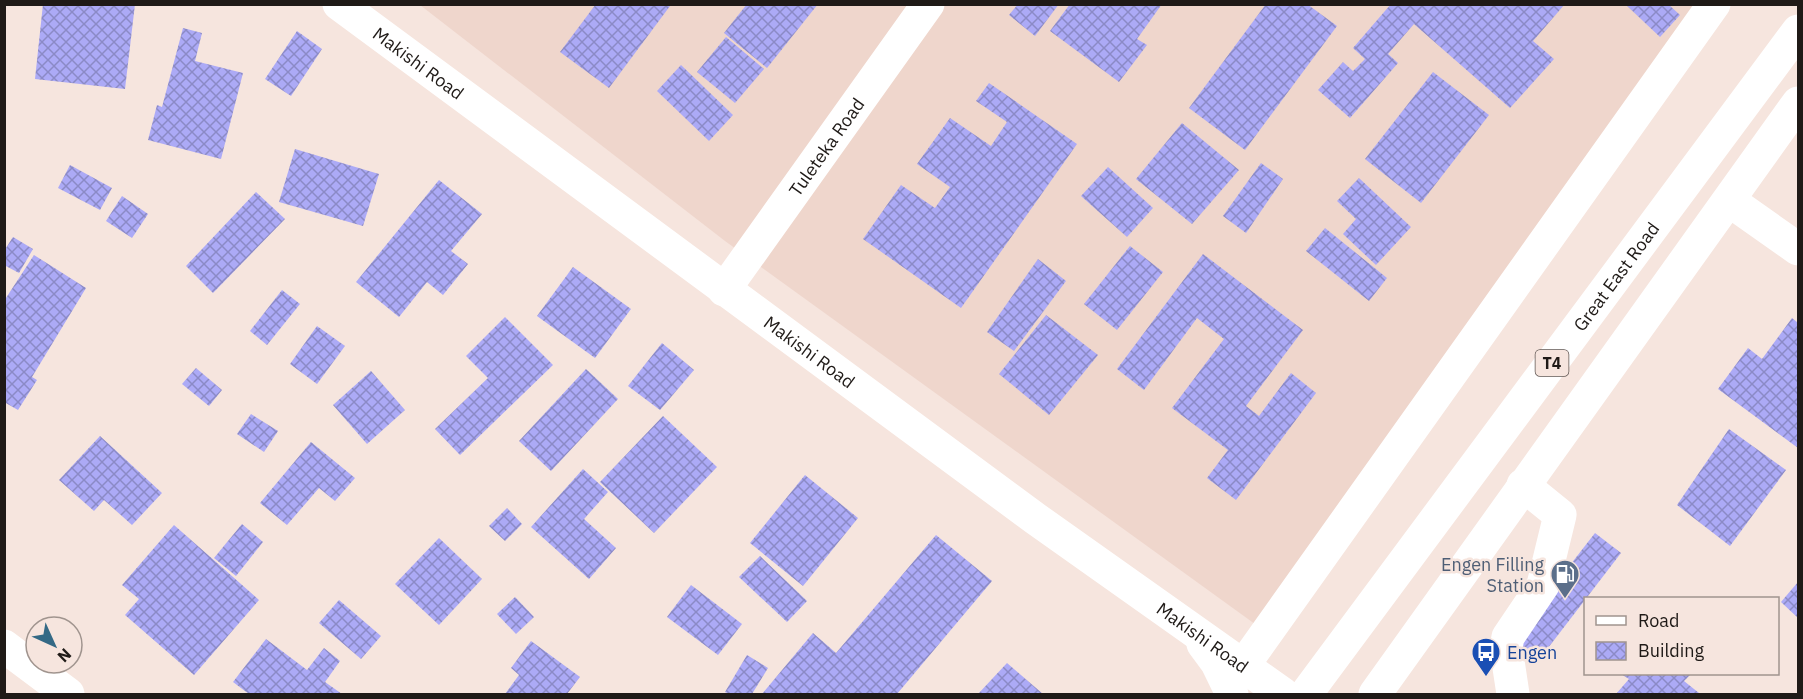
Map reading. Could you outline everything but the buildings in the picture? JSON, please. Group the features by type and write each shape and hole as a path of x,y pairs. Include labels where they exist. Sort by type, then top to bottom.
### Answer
{"main road":[{"name":"Makishi Road","path":"339,4 724,290 1193,631 1237,680 1283,694"},
{"name":"Tuleteka Road","path":"724,290 928,4"},
{"path":"1237,680 1714,4"},
{"name":"Great East Road","path":"1306,694 1798,31"},
{"path":"1375,694 1798,103"},
{"path":"1730,201 1798,249"},
{"path":"1513,694 1506,648 1508,637 1543,585 1560,515 1523,485"},
{"path":"4,646 68,694"}],"shaded area":[{"path":"420,5 1704,5 1266,632 725,241"}],"place":[{"name":"Engen Filling Station","path":"1565,600"},
{"name":"Engen","path":"1486,678"}]}
